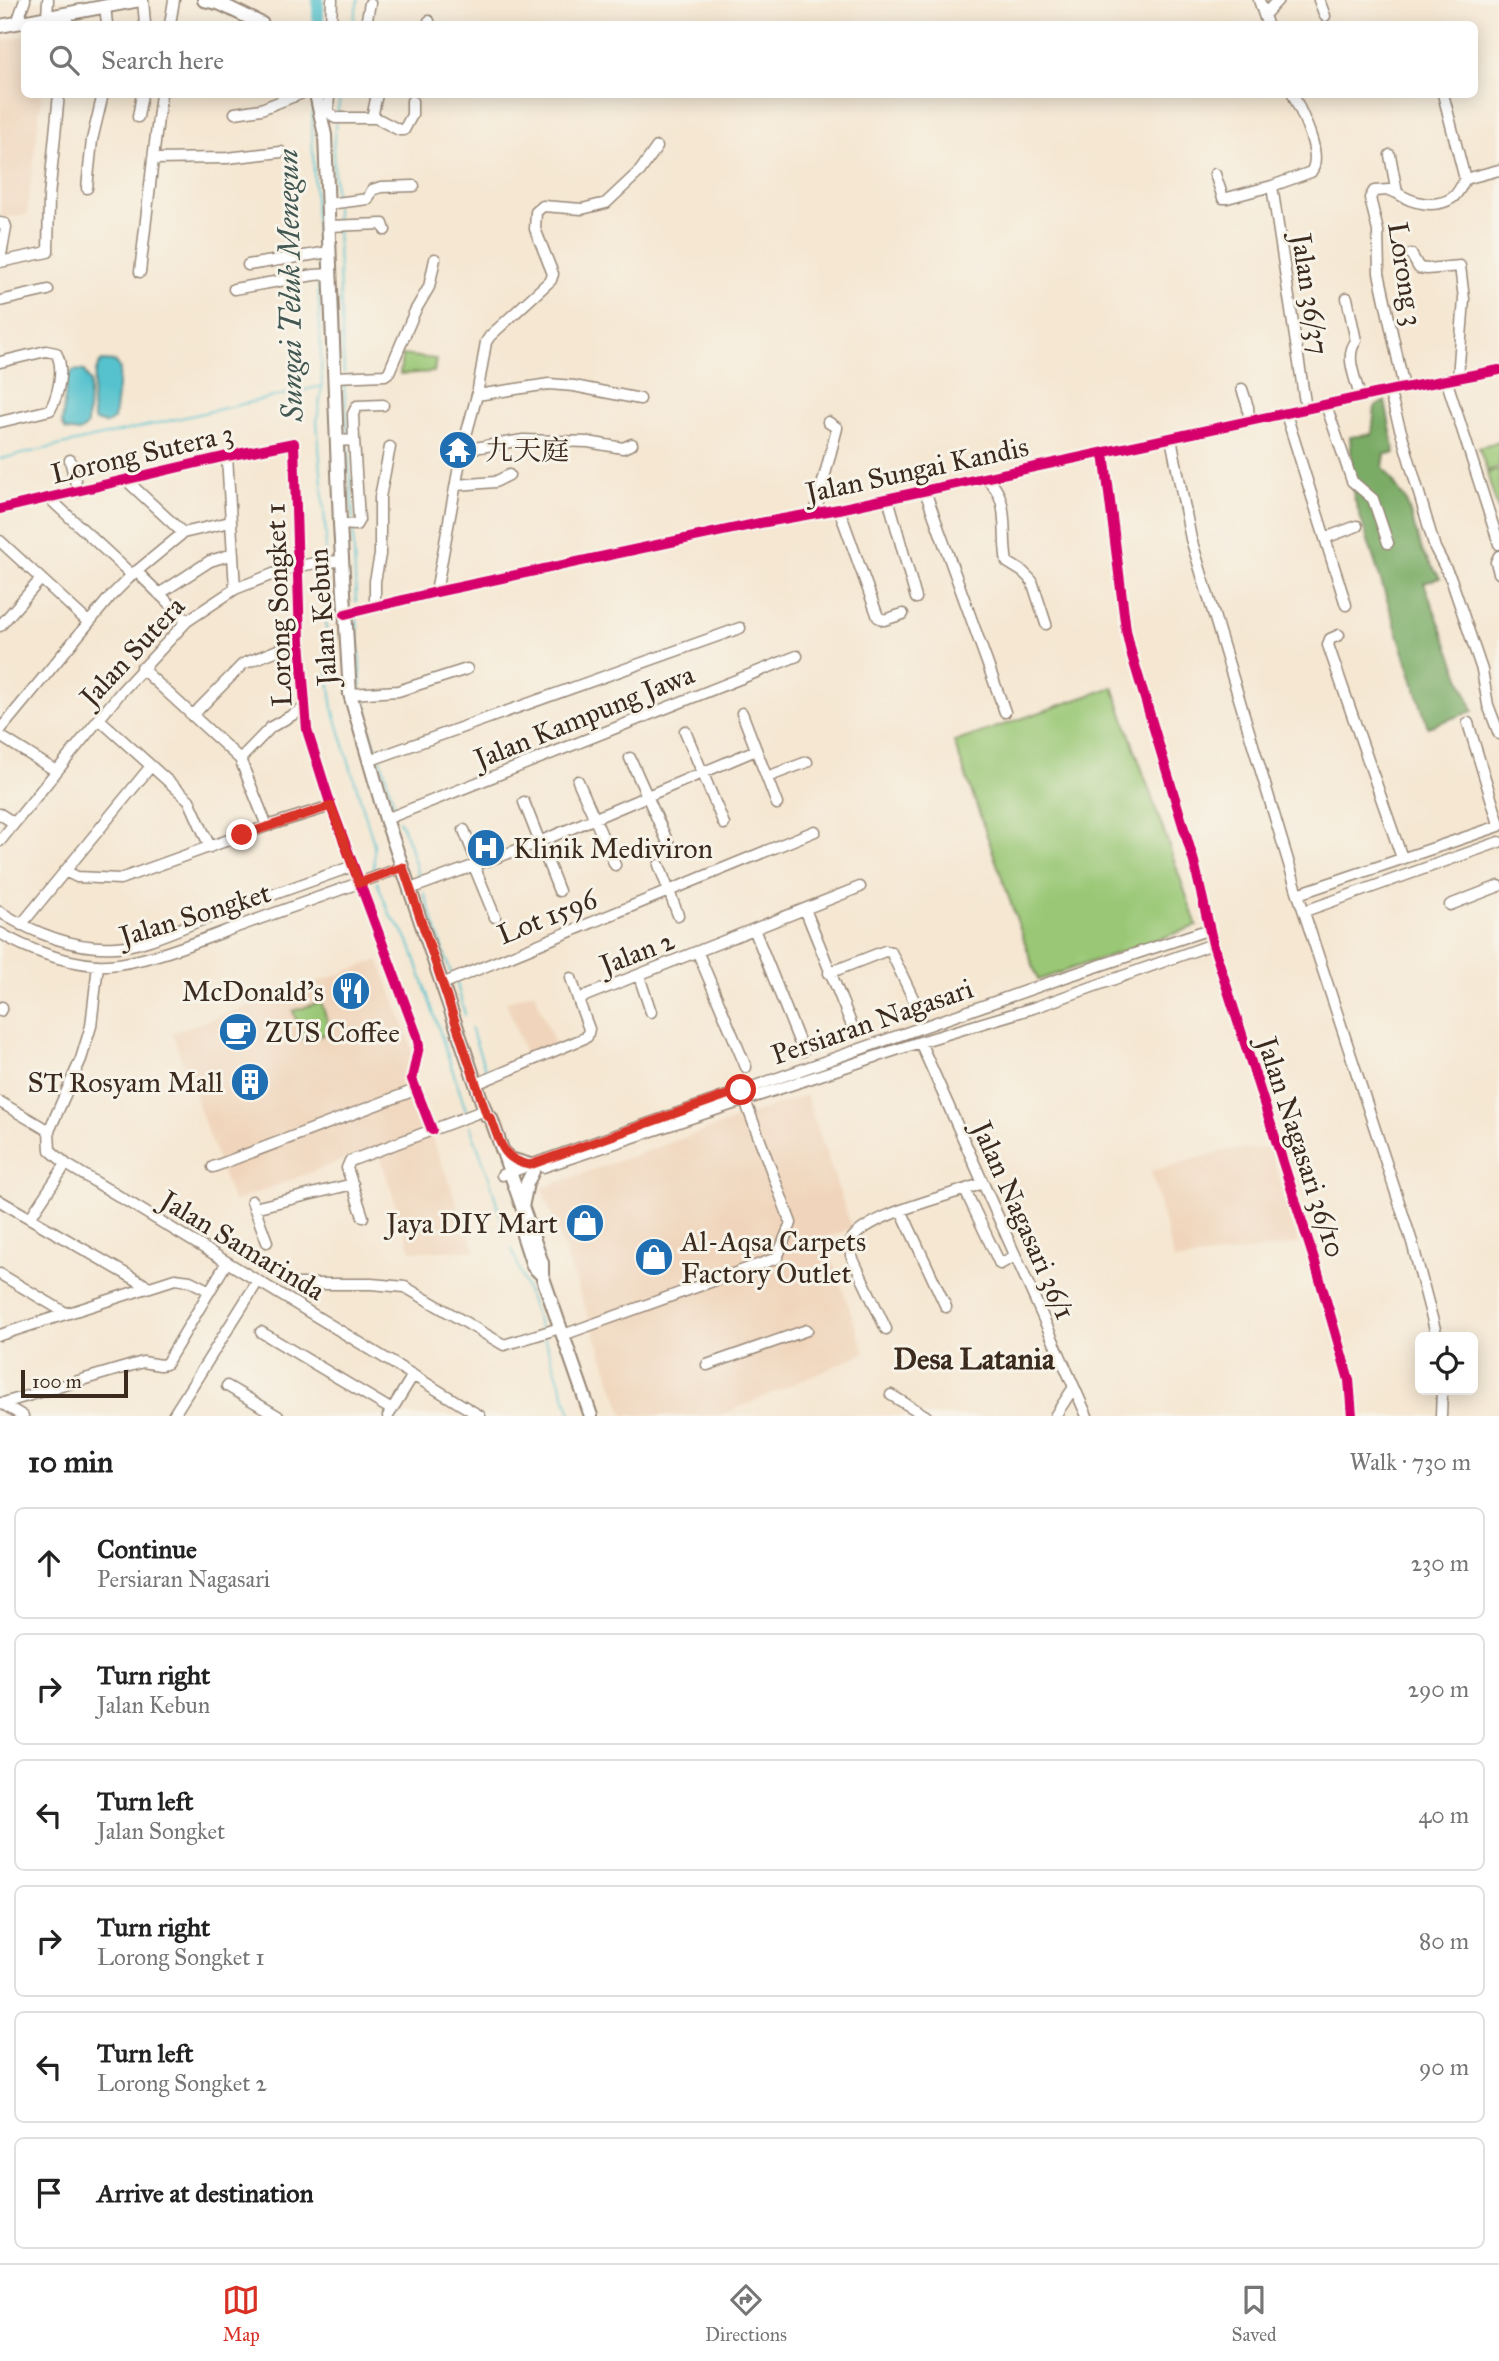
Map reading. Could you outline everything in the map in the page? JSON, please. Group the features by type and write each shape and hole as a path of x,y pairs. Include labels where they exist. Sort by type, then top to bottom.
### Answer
{"main road":[{"path":"26,21 47,17 67,19 103,4 137,0"},
{"path":"204,0 256,21"},
{"path":"0,26 21,22"},
{"name":"Jalan Kebun","path":"320,98 331,114 325,135 334,226 320,252 321,274 342,377 347,440 349,525 331,562 345,614 350,694 386,819 486,1113 491,1118 502,1149 533,1266 542,1275"},
{"name":"Jalan Kebun","path":"486,1113 485,1121 542,1263 542,1275 591,1416"},
{"path":"502,1149 510,1159 532,1168 522,1208"}],"street":[{"path":"16,23 25,0"},
{"path":"47,17 48,0"},
{"path":"137,0 144,21"},
{"path":"170,21 174,0"},
{"path":"331,21 332,0"},
{"path":"1319,0 1325,16"},
{"path":"367,21 370,3"},
{"path":"0,223 6,227 0,262 48,252 49,197 59,98"},
{"path":"87,188 92,141 102,98"},
{"path":"138,117 141,98"},
{"path":"140,272 161,98"},
{"path":"235,113 261,109 290,98"},
{"path":"329,98 331,114 376,118 399,130 404,130 412,115 412,101"},
{"path":"372,118 376,98"},
{"path":"1215,174 1223,198 1272,186 1311,172 1315,163 1313,142 1295,98"},
{"path":"1444,98 1465,179"},
{"path":"436,592 462,450 477,394 486,342 551,280 553,274 535,229 536,212 543,206 582,209 606,203 640,171 657,147"},
{"path":"153,159 227,158 281,152"},
{"name":"Lorong 3","path":"1390,155 1397,193"},
{"name":"Lorong 3","path":"1404,388 1379,273 1378,231 1370,198 1374,191 1389,190 1415,202 1439,202 1452,198 1465,179 1499,170"},
{"path":"333,204 368,198 372,190 382,187 414,186"},
{"name":"Jalan 36/37","path":"1272,186 1306,409"},
{"path":"334,226 383,224 385,230"},
{"path":"248,265 320,252"},
{"path":"1411,254 1419,268 1460,266 1464,299 1458,377"},
{"path":"342,377 385,375 389,372 410,320 429,287 435,260"},
{"path":"234,289 321,274"},
{"path":"0,301 48,290"},
{"path":"1347,298 1356,341 1350,348 1349,357 1360,397"},
{"path":"0,362 46,351 56,353 60,362 58,391 50,410 0,422"},
{"name":"Jalan Sungai Kandis","path":"345,614 436,592 1499,370"},
{"path":"1446,379 1499,544"},
{"path":"477,394 549,384 640,399"},
{"path":"1242,389 1248,407 1249,422"},
{"path":"1389,391 1435,548 1451,579 1482,670 1488,705 1499,734"},
{"path":"349,525 359,524 360,512 347,440 353,414 357,406 383,405"},
{"path":"1326,405 1352,481 1373,499 1388,542"},
{"path":"1286,414 1346,605"},
{"path":"815,513 837,428 828,422"},
{"path":"1171,438 1191,539 1298,894 1412,1242 1436,1332"},
{"path":"462,450 523,440 588,442 623,448 632,444"},
{"name":"Lorong Sutera 3","path":"0,509 294,443"},
{"name":"Lorong Songket 1","path":"294,443 300,641 307,730 331,806 353,866 363,881 417,1036 419,1046 412,1072 415,1090"},
{"path":"375,606 375,581 379,570 381,545 380,497 390,447"},
{"name":"Jalan Nagasari 36/10","path":"1104,453 1126,630 1194,862 1213,944 1314,1259 1349,1380 1352,1416"},
{"path":"227,456 235,589"},
{"path":"70,460 78,492"},
{"path":"457,485 495,482 509,475"},
{"path":"985,478 996,485 1005,514 1007,562 1032,581 1046,624"},
{"path":"125,479 183,533"},
{"path":"925,491 1005,712"},
{"path":"49,498 187,621"},
{"path":"888,498 916,598"},
{"path":"839,509 878,617 884,620 903,614"},
{"path":"0,730 88,622 134,573 183,533 230,522"},
{"path":"1325,538 1357,526"},
{"path":"0,541 88,622"},
{"path":"159,594 210,561 233,554"},
{"path":"1499,556 1496,562 1499,573"},
{"name":"Jalan Sutera","path":"0,841 141,668 187,621 235,589 299,565 331,562"},
{"path":"0,626 40,580"},
{"path":"368,761 740,628"},
{"path":"1339,635 1330,639 1328,645 1402,858"},
{"path":"192,716 243,664 300,641"},
{"name":"Jalan Kampung Jawa","path":"386,819 797,656"},
{"path":"141,668 240,759 267,826"},
{"path":"350,694 398,691 467,669"},
{"path":"240,759 271,727 305,708"},
{"path":"742,713 777,804"},
{"path":"99,719 188,800 210,847"},
{"path":"1298,894 1499,825 1468,723"},
{"path":"685,731 724,824"},
{"path":"0,736 56,771"},
{"path":"410,889 594,820 756,750"},
{"path":"630,758 669,845"},
{"path":"767,777 807,762"},
{"path":"21,925 151,766"},
{"path":"578,781 615,865"},
{"path":"524,802 559,891"},
{"path":"65,871 77,877 120,879 331,806"},
{"path":"0,814 14,823"},
{"path":"464,830 495,917"},
{"name":"Lot 1596","path":"442,984 815,831"},
{"path":"1305,911 1499,842"},
{"path":"659,865 678,915"},
{"name":"Jalan Songket","path":"0,912 21,925 50,937 86,946 117,947 155,937 353,866"},
{"name":"Jalan Songket","path":"0,933 40,952 98,965 170,951 403,867"},
{"path":"1323,885 1313,899 1328,903"},
{"path":"1450,905 1499,886"},
{"name":"Jalan 2","path":"476,1084 587,1037 589,1029 579,1002 584,996 860,887"},
{"path":"804,909 853,1031"},
{"path":"754,929 803,1051"},
{"name":"Persiaran Nagasari","path":"507,1176 1210,929"},
{"path":"1188,936 1200,939 1201,944 1195,951"},
{"name":"Persiaran Nagasari","path":"743,1095 1033,1008 1213,944"},
{"path":"829,973 885,951 891,952 921,1015"},
{"path":"698,953 746,1067"},
{"path":"0,1102 49,1131 81,1059 91,1026 98,965"},
{"path":"639,976 652,1013"},
{"path":"571,978 579,1002"},
{"name":"Jalan Nagasari 36/1","path":"920,1042 1087,1416"},
{"path":"213,1167 415,1090 432,1130"},
{"path":"296,1284 405,1287 499,1344 509,1345 561,1331 777,1258 791,1223 743,1095"},
{"path":"363,1217 347,1168 352,1159 486,1113"},
{"name":"Jalan Samarinda","path":"49,1131 50,1150 66,1164 227,1262 256,1285 478,1415"},
{"path":"30,1218 66,1164"},
{"path":"886,1329 851,1255 850,1241 857,1231 901,1210 983,1183"},
{"path":"267,1242 253,1204 353,1184"},
{"path":"965,1190 1000,1264 1015,1256"},
{"path":"0,1201 147,1286"},
{"path":"901,1210 946,1307"},
{"path":"1,1404 143,1362 166,1364 227,1262"},
{"path":"0,1274 66,1313"},
{"path":"0,1335 147,1286 183,1279 210,1291"},
{"path":"173,1416 256,1285"},
{"path":"708,1366 807,1331"},
{"path":"261,1332 390,1413 413,1375"},
{"path":"227,1386 278,1416"},
{"path":"1055,1416 1074,1387"},
{"path":"891,1395 926,1416"},
{"path":"1441,1416 1442,1395"},
{"path":"1,1404 23,1416"}],"shaded area":[{"path":"21,37 21,98 42,98 27,215 0,218 0,41"},
{"path":"379,960 414,1053 408,1077 476,1251 411,1251 377,1147 233,1202 172,1033"},
{"path":"534,992 555,1045 526,1056 506,1002"},
{"path":"806,1095 852,1228 825,1239 865,1353 720,1416 624,1416 542,1188"},
{"path":"1270,1148 1299,1244 1174,1261 1151,1171 1228,1150"}],"green space":[{"path":"402,355 436,359 434,372 400,374"},
{"path":"1385,401 1395,453 1385,454 1383,467 1406,501 1423,553 1440,578 1424,583 1473,711 1428,727 1354,497 1350,437 1372,434 1375,407"},
{"path":"1499,442 1499,467 1487,471 1479,448"},
{"path":"1499,470 1499,514 1487,473"},
{"path":"1113,687 1197,926 1038,980 954,742"},
{"path":"321,1002 331,1032 304,1041 293,1011"}],"water":[{"path":"102,361 116,362 120,369 114,419 106,424 95,421 93,408 94,380"},
{"path":"74,370 84,371 90,382 87,424 79,432 66,430 62,424 67,378"}],"waterway":[{"name":"Sungai Teluk Menegun","path":"318,0 318,21"},
{"path":"354,21 358,0"},
{"path":"337,114 340,98"},
{"name":"Sungai Teluk Menegun","path":"313,107 317,248"},
{"path":"335,198 333,148 336,123"},
{"path":"336,207 336,223"},
{"path":"337,228 344,373"},
{"name":"Sungai Teluk Menegun","path":"318,258 318,269"},
{"name":"Sungai Teluk Menegun","path":"318,278 322,386 317,421 326,535 325,559"},
{"path":"344,382 348,436"},
{"path":"0,459 322,386"},
{"path":"348,445 353,520"},
{"path":"353,529 356,601"},
{"name":"Sungai Teluk Menegun","path":"326,565 326,657 333,709 374,844 374,874"},
{"path":"357,619 361,686"},
{"path":"365,697 367,722 377,750"},
{"path":"381,759 395,808"},
{"path":"399,820 419,878"},
{"name":"Sungai Teluk Menegun","path":"377,882 390,915 403,931 412,949 466,1110"},
{"path":"424,893 451,973"},
{"path":"457,984 465,1015"},
{"path":"471,1029 487,1074"},
{"name":"Sungai Teluk Menegun","path":"470,1126 506,1234"},
{"name":"Sungai Teluk Menegun","path":"512,1249 541,1330"},
{"name":"Sungai Teluk Menegun","path":"544,1338 572,1416"}],"cycle path":[{"path":"345,614 760,523 839,509 1389,391 1499,370"},
{"path":"0,509 294,443 300,641 307,730 331,806 417,1036 419,1046 412,1079 432,1130"},
{"path":"1104,453 1131,652 1194,862 1213,944 1314,1259 1349,1380 1352,1416"}],"place":[{"name":"九天庭","path":"458,450"},
{"name":"Klinik Mediviron","path":"486,848"},
{"name":"McDonald's","path":"351,991"},
{"name":"ZUS Coffee","path":"238,1032"},
{"name":"ST Rosyam Mall","path":"250,1082"},
{"name":"Jaya DIY Mart","path":"585,1223"},
{"name":"Al-Aqsa Carpets Factory Outlet","path":"654,1257"}],"district":[{"name":"Desa Latania","path":"974,1359"}],"route":[{"path":"242,835 331,806 359,883 403,867 487,1116 491,1118 502,1149 510,1159 530,1165 741,1090"}]}
